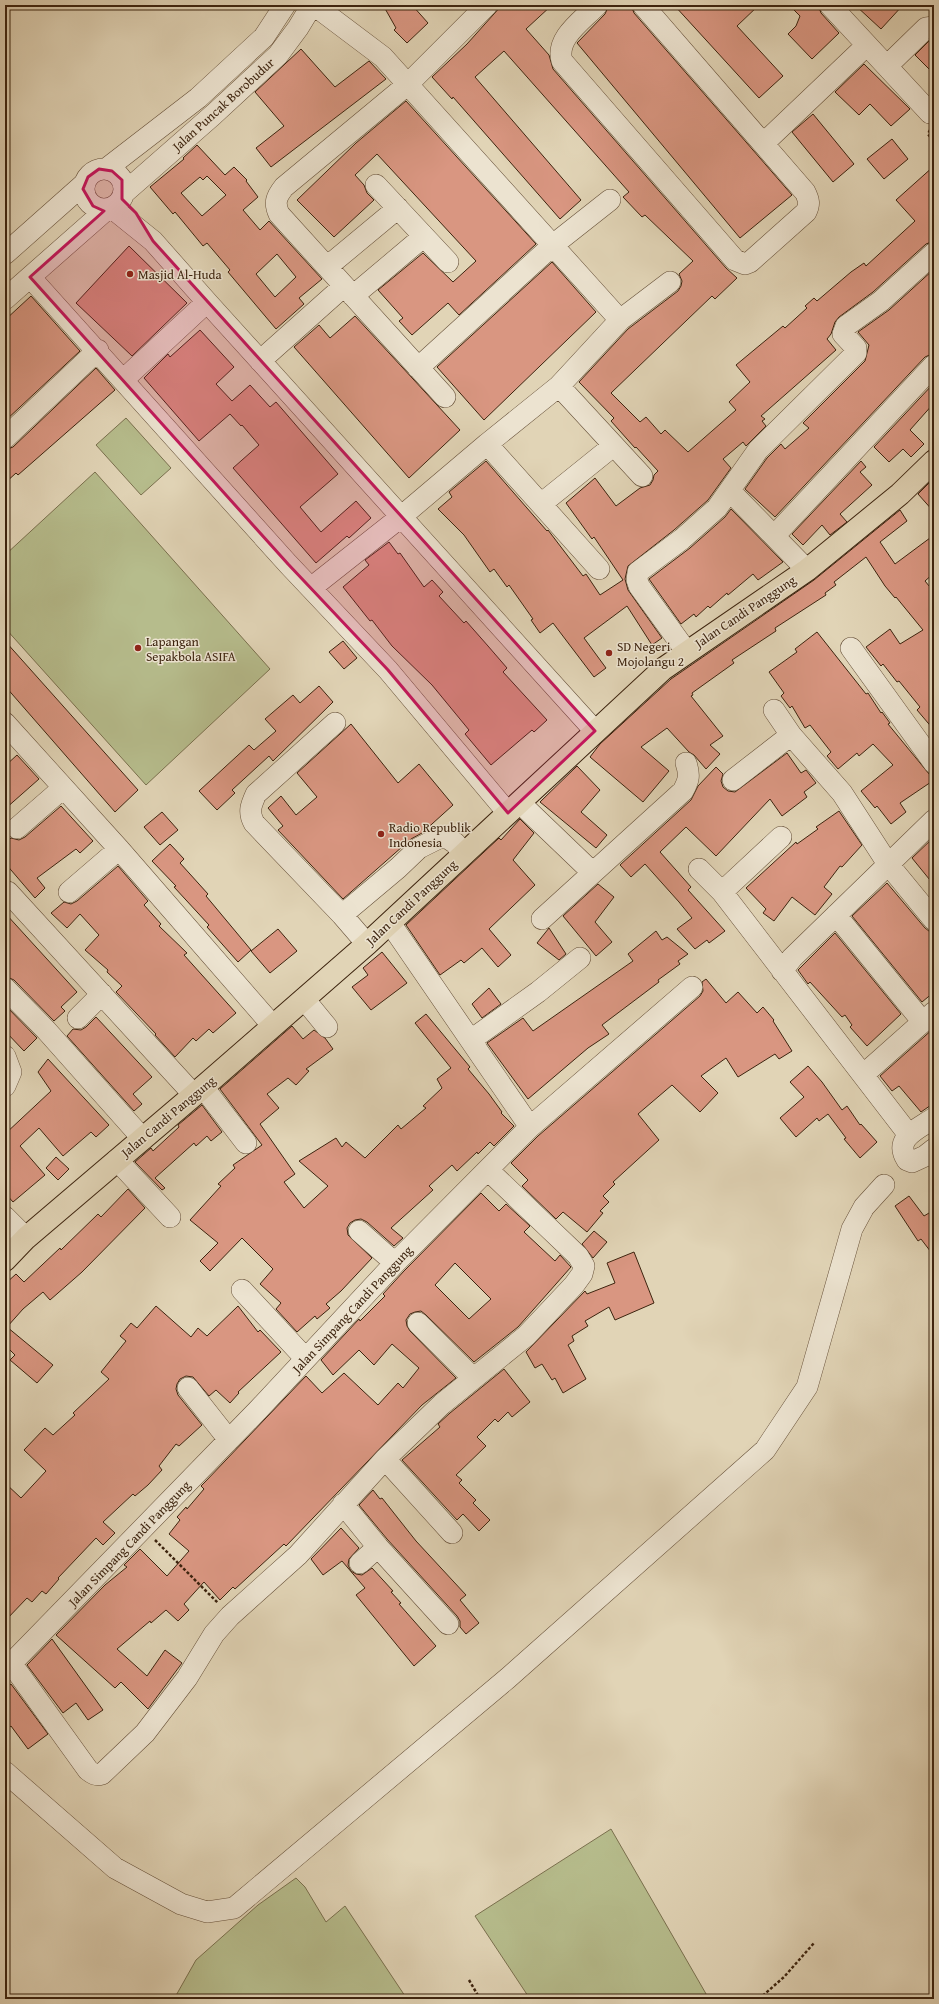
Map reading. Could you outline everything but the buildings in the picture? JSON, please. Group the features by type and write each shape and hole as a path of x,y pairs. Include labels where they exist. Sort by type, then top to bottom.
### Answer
{"main road":[{"name":"Jalan Candi Panggung","path":"13,1247 143,1139 367,944 663,669 686,651 807,570 900,494 934,461"}],"street":[{"name":"Jalan Puncak Borobudur","path":"106,169 198,98 264,37 285,5"},
{"name":"Jalan Puncak Borobudur","path":"5,299 116,202 278,55 313,5"},
{"path":"313,5 383,56 406,84 620,320"},
{"path":"597,5 565,38 561,47 562,60 735,260 745,264 750,262 806,212 809,206 809,199 805,192 764,143 643,5"},
{"path":"830,5 930,113"},
{"path":"445,397 279,214 276,204 277,197 284,187 406,84 477,8"},
{"path":"887,66 926,28 934,27"},
{"path":"764,143 868,46"},
{"path":"198,98 213,115"},
{"path":"5,254 85,183 93,172 106,169 118,174 122,180 116,202"},
{"path":"85,183 84,189 88,202 99,209 116,202"},
{"path":"376,185 448,262"},
{"path":"418,368 553,245 610,200"},
{"path":"116,202 154,241 260,361 402,516 595,731"},
{"path":"327,267 398,208"},
{"path":"260,361 349,291 423,236"},
{"path":"686,651 639,586 637,580 638,572 682,539 717,508 758,450 856,353 855,347 844,336 846,326 881,301 934,253"},
{"path":"30,277 98,350 123,380 311,588 514,808 592,872"},
{"path":"311,588 402,516 487,444 559,386 620,320 670,282"},
{"path":"123,380 207,302"},
{"path":"5,438 98,350"},
{"path":"775,535 934,365"},
{"path":"559,386 612,446 642,476"},
{"path":"487,444 599,569"},
{"path":"542,504 612,446"},
{"path":"730,491 775,535 807,570"},
{"path":"852,648 934,763"},
{"path":"774,710 791,735 842,793 888,864 934,920"},
{"path":"5,723 119,849 272,1026"},
{"path":"335,723 256,794 250,806 250,811 254,823 342,915 367,944"},
{"path":"733,780 791,735"},
{"path":"542,919 683,791 688,781 689,773 686,763"},
{"path":"17,828 63,788"},
{"path":"782,971 792,958 934,820"},
{"path":"342,915 398,868 419,848 439,838 446,837 455,843 464,854"},
{"path":"722,892 781,837"},
{"path":"70,892 119,849"},
{"path":"699,869 722,892 909,1135"},
{"path":"8,892 102,994 199,1091 246,1143"},
{"path":"836,915 928,1017 863,1076"},
{"path":"390,923 530,1127"},
{"path":"471,1040 538,992 580,958"},
{"name":"Jalan Simpang Candi Panggung","path":"8,1667 229,1440 395,1263 530,1127 692,987"},
{"path":"5,988 46,1030 143,1139"},
{"path":"78,1018 102,994"},
{"path":"304,999 327,1027"},
{"path":"5,1056 11,1072 5,1086"},
{"path":"931,1158 916,1161 907,1160 902,1144 909,1135 934,1118"},
{"path":"117,1160 170,1217"},
{"path":"8,1667 88,1770 97,1775 102,1774 144,1734 187,1678 214,1634 230,1616 298,1555 385,1459 442,1404 526,1336 574,1285 582,1274 584,1266 578,1256 488,1170"},
{"path":"5,1772 115,1868 181,1904 207,1912 234,1908 508,1678 765,1450 807,1387 852,1229 864,1207 884,1185"},
{"path":"5,1217 13,1247"},
{"path":"359,1231 395,1263"},
{"path":"242,1290 305,1358"},
{"path":"418,1323 473,1378"},
{"path":"188,1388 229,1440"},
{"path":"385,1459 452,1532"},
{"path":"343,1504 378,1547 448,1624"},
{"path":"360,1563 378,1547"}],"path":[{"path":"144,1528 230,1616"},
{"path":"759,1999 784,1977 814,1943"},
{"path":"469,1980 480,1999"}],"highlighted area":[{"path":"99,169 112,171 122,180 122,199 136,213 153,241 595,731 508,813 388,670 288,564 30,277 104,211 93,206 83,189 88,177"}],"green space":[{"path":"126,418 171,468 141,495 96,445"},
{"name":"Lapangan Sepakbola ASIFA","path":"95,472 270,669 146,785 5,628 5,555"},
{"path":"611,1829 709,1999 530,1999 475,1916"},
{"path":"296,1878 305,1887 326,1922 345,1906 407,1999 174,1999 196,1960 258,1905"}],"place":[{"name":"Masjid Al-Huda","path":"130,274"},
{"name":"Lapangan Sepakbola ASIFA","path":"138,648"},
{"name":"SD Negeri Mojolangu 2","path":"609,653"},
{"name":"Radio Republik Indonesia","path":"381,834"}]}
